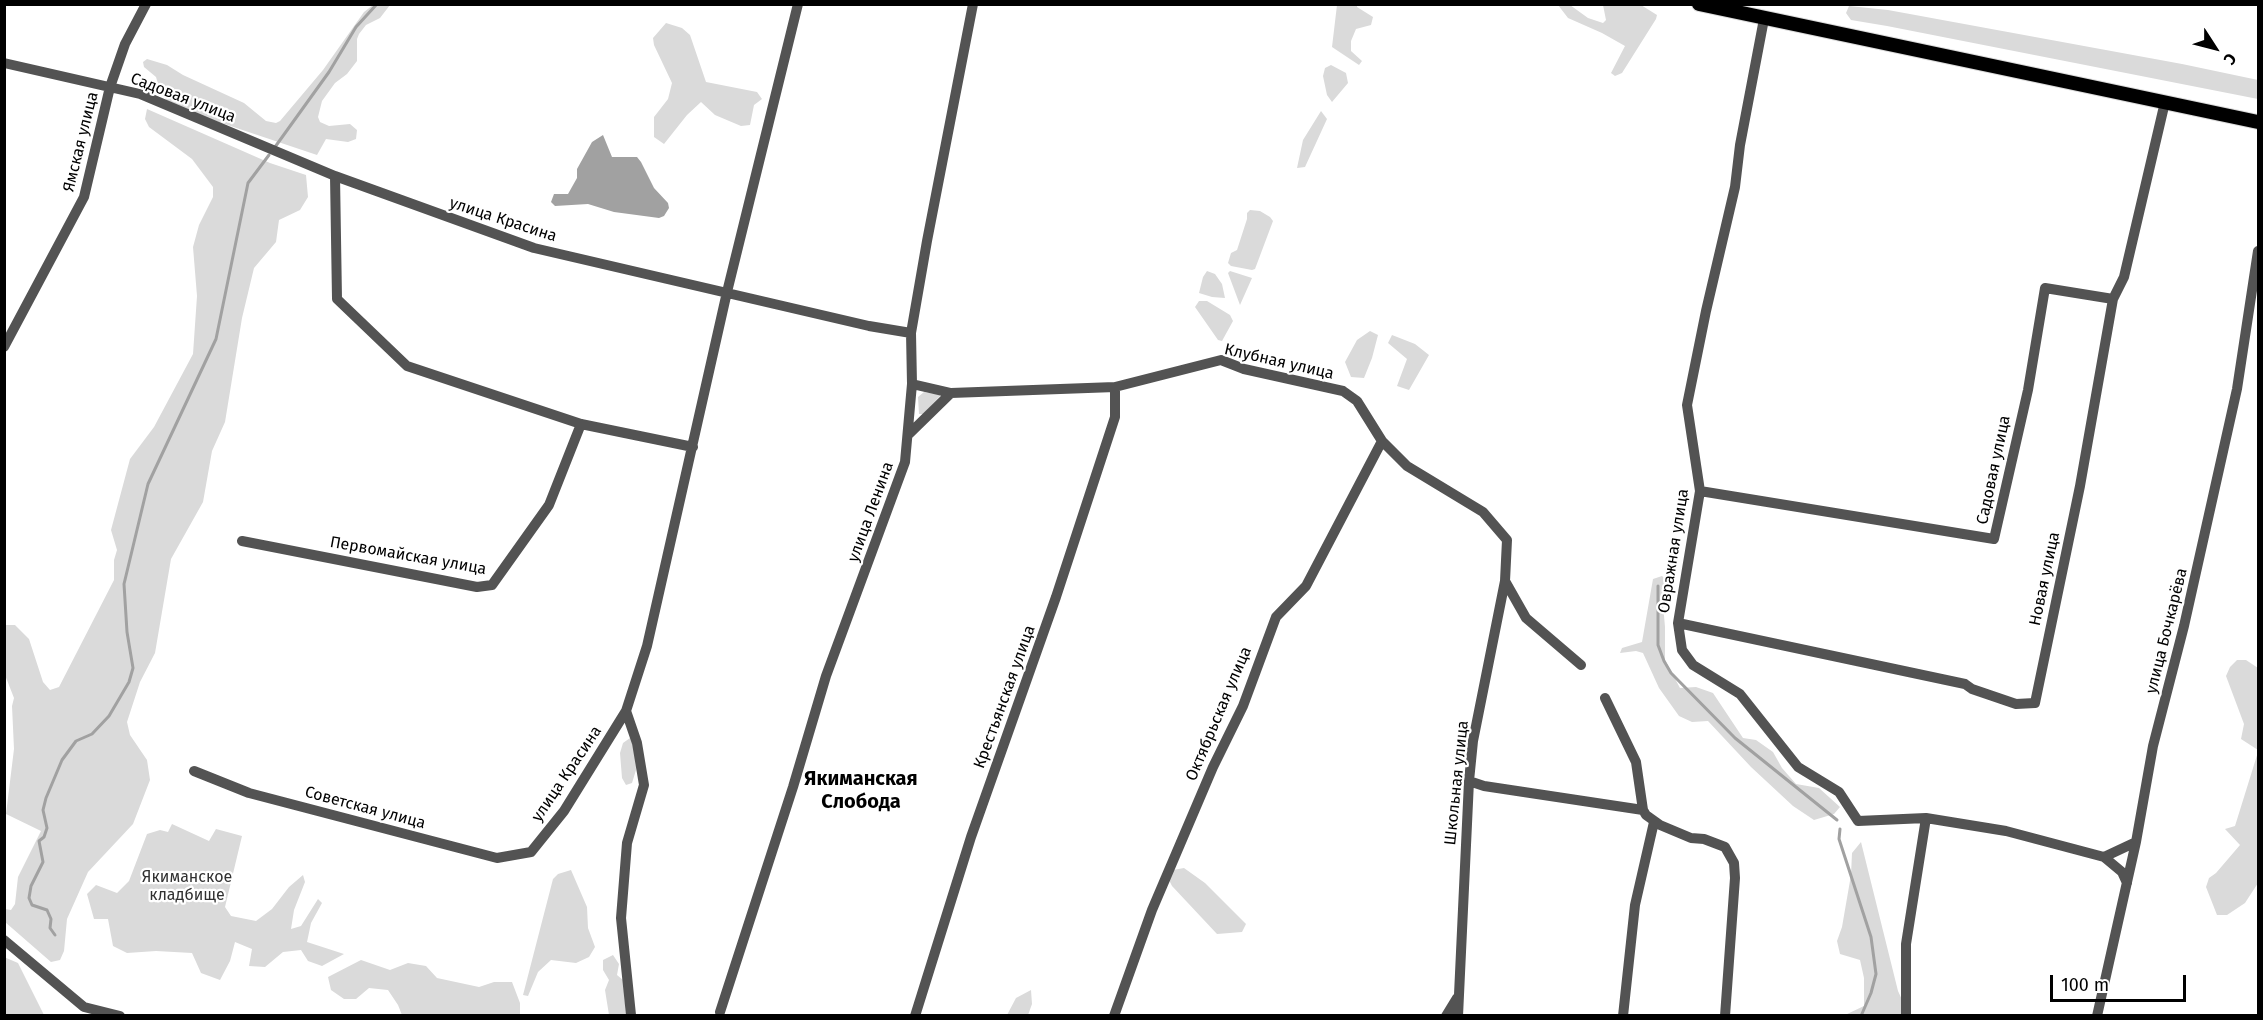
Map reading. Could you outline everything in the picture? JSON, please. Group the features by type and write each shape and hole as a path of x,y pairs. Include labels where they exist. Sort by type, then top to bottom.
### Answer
{"main road":[{"path":"1699,4 1764,20 2259,122"}],"street":[{"name":"Ямская улица","path":"4,347 84,197 110,87 125,44 146,4"},
{"name":"улица Красина","path":"531,852 564,811 626,711 647,646 727,292 798,4"},
{"name":"улица Ленина","path":"720,1012 793,787 826,676 905,462 912,384 911,333 973,4"},
{"name":"Овражная улица","path":"1764,20 1740,145 1735,187 1687,405 1700,490 1678,623 1682,650 1693,665 1740,694 1798,767 1839,792 1858,821 1926,818"},
{"name":"Садовая улица","path":"4,63 140,94 278,153"},
{"name":"Новая улица","path":"1678,623 1965,684 1972,689 2016,704 2035,704 2080,486 2113,299 2124,277 2165,102"},
{"name":"улица Красина","path":"278,153 534,248 869,326 911,333"},
{"path":"335,176 337,299 407,366 581,424 693,447"},
{"name":"улица Бочкарёва","path":"2097,1016 2136,842 2153,746 2184,626 2237,389 2259,251"},
{"name":"Садовая улица","path":"1700,490 1994,539 2028,390 2045,288 2113,299"},
{"name":"Клубная улица","path":"912,384 951,393 1115,387 1221,360 1244,369 1343,391 1357,400 1382,441 1407,466 1483,512 1507,540"},
{"name":"Крестьянская улица","path":"915,1016 971,837 1056,597 1116,417 1115,387"},
{"path":"908,435 951,393"},
{"name":"Первомайская улица","path":"242,541 477,587 492,585 549,505 581,424"},
{"name":"Октябрьская улица","path":"1114,1016 1152,910 1213,767 1243,706 1276,616 1306,586 1382,441"},
{"name":"Школьная улица","path":"1458,1016 1469,781 1473,741 1505,581 1507,540"},
{"path":"1505,581 1526,618 1581,665"},
{"path":"1605,698 1636,762 1643,810 1654,822 1691,838 1725,847 1734,863 1735,878 1725,1016"},
{"path":"626,711 637,743 644,785 627,843 621,918 632,1015"},
{"name":"Советская улица","path":"194,771 249,793 497,858 531,852"},
{"path":"1469,781 1485,786 1643,810"},
{"path":"1906,1016 1906,944 1926,818 2006,831 2104,857 2122,872 2127,883"},
{"path":"1623,1016 1635,905 1654,822"},
{"path":"2104,857 2136,842"},
{"path":"4,940 84,1007 120,1016"},
{"name":"Школьная улица","path":"1446,1016 1458,997"}],"green space":[{"path":"373,5 390,5 380,18 366,25 359,34 357,61 347,74 335,83 322,101 318,117 320,122 329,126 350,124 357,130 356,139 348,142 326,139 317,155 171,106 160,91 156,77 144,67 143,62 147,59 167,65 183,75 244,103 266,121 276,123 323,70 364,12"},
{"path":"1337,5 1357,5 1373,17 1371,25 1356,29 1351,41 1351,51 1362,61 1359,65 1332,47"},
{"path":"1558,5 1570,5 1588,18 1603,23 1606,20 1603,5 1641,5 1657,15 1622,73 1615,76 1611,73 1625,46 1568,18"},
{"path":"1849,6 1888,10 2258,80 2258,99 1851,20 1846,13"},
{"path":"666,23 682,28 690,35 706,82 757,92 762,99 754,105 750,125 741,126 715,115 701,102 687,115 664,144 654,137 654,117 668,99 672,83 654,45 653,38"},
{"path":"1331,65 1346,73 1348,83 1332,102 1327,95 1323,76 1325,68"},
{"path":"147,109 270,163 306,175 308,197 300,210 279,220 276,242 254,268 242,318 225,422 212,451 203,502 171,559 155,653 140,682 127,722 130,735 147,760 150,780 133,824 88,872 67,919 64,951 60,960 51,962 5,922 5,909 11,910 15,904 18,877 41,831 6,814 14,749 12,706 14,698 5,675 5,625 15,625 29,639 43,682 50,690 59,687 114,580 114,560 117,550 111,530 130,459 154,427 193,354 197,296 193,247 199,225 213,197 213,187 192,159 149,127 145,119"},
{"path":"1321,111 1327,119 1305,167 1297,168 1303,140"},
{"path":"1250,210 1260,211 1273,221 1255,269 1252,270 1231,266 1228,263 1231,253 1237,250 1247,213"},
{"path":"1207,271 1215,274 1222,284 1225,298 1199,293"},
{"path":"1230,271 1252,278 1240,305 1228,273"},
{"path":"1199,301 1207,301 1230,315 1233,321 1222,341 1218,340 1195,307"},
{"path":"1370,331 1378,335 1364,378 1351,377 1345,362 1357,340"},
{"path":"1392,335 1415,344 1429,355 1409,390 1397,386 1407,359 1388,343"},
{"path":"924,392 941,395 923,414 919,414 918,397"},
{"path":"1662,576 1666,580 1663,604 1665,660 1680,688 1696,687 1713,693 1743,738 1756,740 1773,752 1782,768 1796,784 1819,788 1840,807 1834,814 1814,820 1793,806 1751,767 1708,721 1692,722 1679,716 1659,688 1643,653 1636,651 1620,653 1622,648 1642,642 1653,579"},
{"path":"2237,660 2246,660 2258,668 2258,750 2241,739 2244,724 2226,676 2230,667"},
{"path":"630,738 635,747 636,770 632,783 626,785 622,778 620,753 623,743"},
{"path":"2258,752 2258,883 2245,903 2227,915 2217,915 2206,887 2209,878 2240,845 2225,829 2235,826"},
{"name":"Якиманское кладбище","path":"172,824 209,841 216,829 242,836 225,907 231,916 256,921 272,909 289,887 303,875 305,882 294,910 291,929 301,926 318,899 322,903 311,923 307,942 344,954 322,966 308,961 301,950 283,952 265,967 249,966 252,949 235,942 230,961 220,980 201,973 192,953 156,951 127,953 113,946 108,919 94,919 87,894 96,885 117,893 129,881 147,834 160,830 168,832"},
{"path":"1861,842 1898,991 1909,1015 1845,1015 1864,1006 1864,978 1860,960 1840,954 1837,941 1842,927 1851,875 1852,853"},
{"path":"1184,868 1205,883 1246,924 1242,932 1217,934 1172,886 1169,880 1173,870"},
{"path":"571,870 587,907 588,928 595,947 589,957 576,963 551,960 538,972 528,996 523,995 553,879 558,874"},
{"path":"613,955 619,964 617,975 623,980 626,1015 609,1015 605,990 609,980 603,970 603,960"},
{"path":"4,957 18,963 44,1015 5,1015"},
{"path":"361,960 390,970 408,963 426,966 437,978 479,987 494,982 512,982 520,1003 520,1015 402,1015 388,990 369,988 356,999 344,999 331,990 328,977"},
{"path":"1031,990 1032,1004 1028,1015 1007,1015 1016,998"}],"shaded area":[{"path":"603,135 612,157 637,157 641,162 654,188 668,203 669,208 664,216 659,218 614,212 588,204 555,206 551,202 554,194 568,194 577,178 577,169 592,142"}],"waterway":[{"path":"275,147 329,72 356,27 377,4"},
{"path":"55,935 50,928 51,919 47,910 32,905 29,898 31,886 43,862 39,841 44,837 47,828 43,810 46,798 62,760 76,741 92,734 109,716 129,682 133,668 127,632 124,584 148,484 216,339 248,183 269,155"},
{"path":"1658,586 1658,645 1671,673 1735,738 1837,820"},
{"path":"1840,829 1839,839 1871,937 1876,974 1861,1016"}],"district":[{"name":"Якиманская Слобода","path":"861,790"}]}
